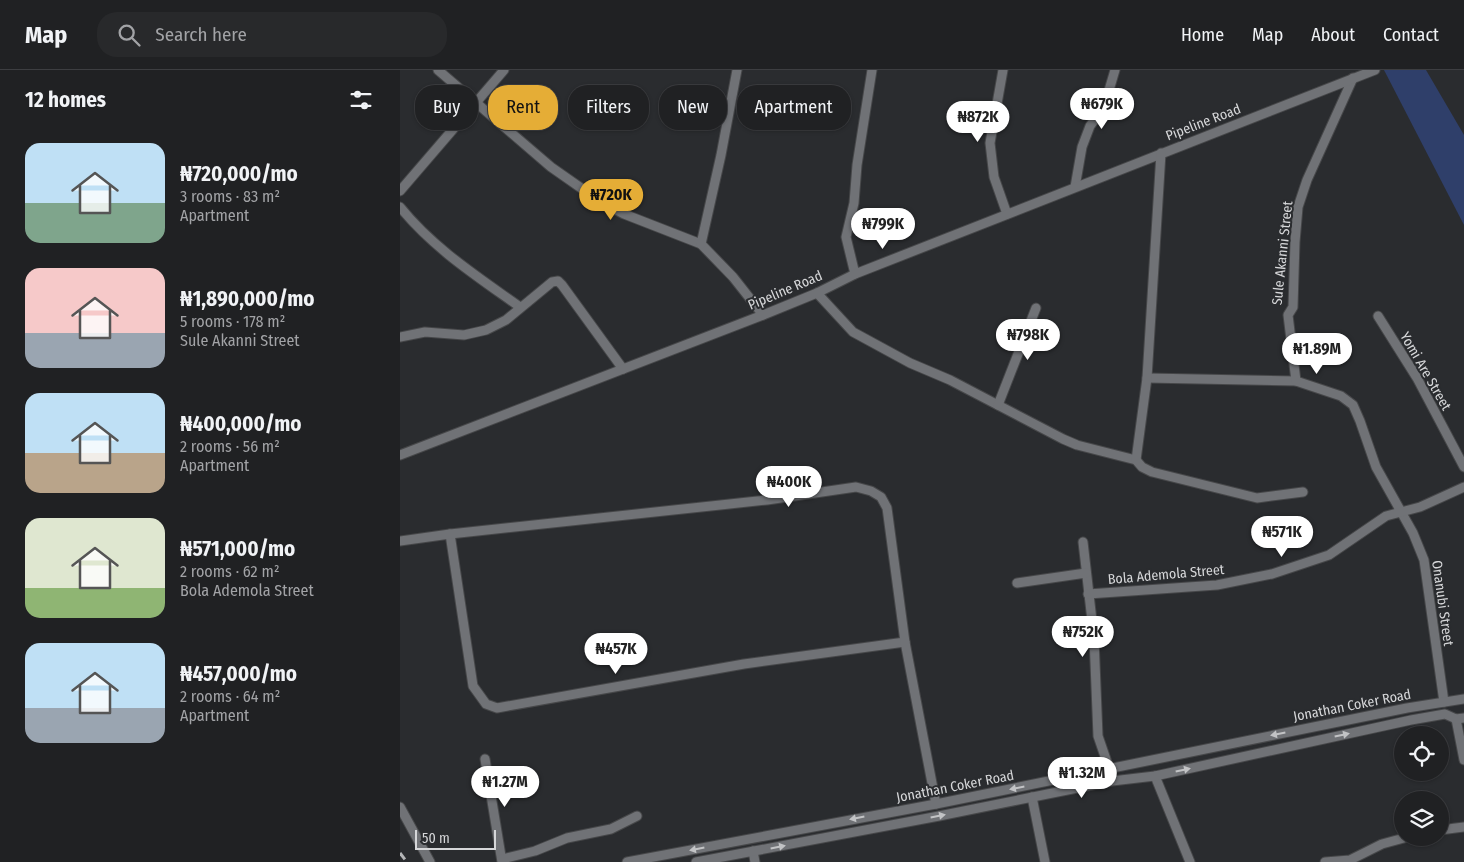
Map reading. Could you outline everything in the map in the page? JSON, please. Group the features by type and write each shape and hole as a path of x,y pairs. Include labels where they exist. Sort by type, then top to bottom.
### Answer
{"street":[{"path":"438,70 454,85"},
{"path":"478,100 504,70"},
{"path":"701,244 737,70"},
{"path":"855,274 846,237 854,203 857,165 872,70"},
{"path":"1003,70 990,143 994,177 1008,214"},
{"path":"1075,187 1082,147 1090,126 1104,107 1115,70"},
{"name":"Pipeline Road","path":"400,455 763,315 817,293 855,274 1375,70"},
{"name":"Sule Akanni Street","path":"1296,381 1288,315 1293,307 1298,207 1307,180 1353,78"},
{"path":"478,106 564,178 600,202 624,214 701,244 733,277 763,315"},
{"path":"400,191 453,130"},
{"path":"1136,460 1146,378 1161,153"},
{"path":"400,207 445,252 520,307"},
{"path":"400,337 425,332 464,335 486,330 506,320 552,282 558,281 623,369"},
{"path":"817,293 853,332 910,363 950,380 1077,445 1136,460 1142,467 1152,472 1257,498 1303,492"},
{"path":"998,405 1036,308"},
{"name":"Yomi Are Street","path":"1378,316 1417,378 1464,467"},
{"name":"Onanubi Street","path":"1146,378 1296,381 1342,396 1353,405 1376,466 1413,533 1424,560 1444,702"},
{"path":"400,541 767,500 856,487 871,491 881,497 887,508 905,642 936,804"},
{"name":"Bola Ademola Street","path":"1088,594 1216,585 1272,574 1329,555 1386,516 1420,507 1464,487"},
{"path":"450,534 473,686 486,704 497,708 744,664 905,642"},
{"path":"1083,542 1094,638 1098,736 1109,768"},
{"path":"1017,582 1086,573"},
{"name":"Jonathan Coker Road","path":"628,862 936,804 1398,710 1464,699"},
{"name":"Jonathan Coker Road","path":"696,862 1112,781 1155,776 1411,720 1445,714 1460,718"},
{"path":"1460,718 1464,760"},
{"path":"485,759 502,861 541,849 567,838 611,829 637,816"},
{"path":"1155,776 1190,862"},
{"path":"1032,797 1045,862"},
{"path":"400,807 430,862"},
{"path":"1449,828 1464,826"},
{"path":"1325,862 1350,860 1382,844 1394,841"},
{"path":"754,851 755,862"}],"shaded area":[{"path":"1384,70 1426,70 1464,135 1464,225"}],"railway":[{"path":"400,853 407,862"}]}
